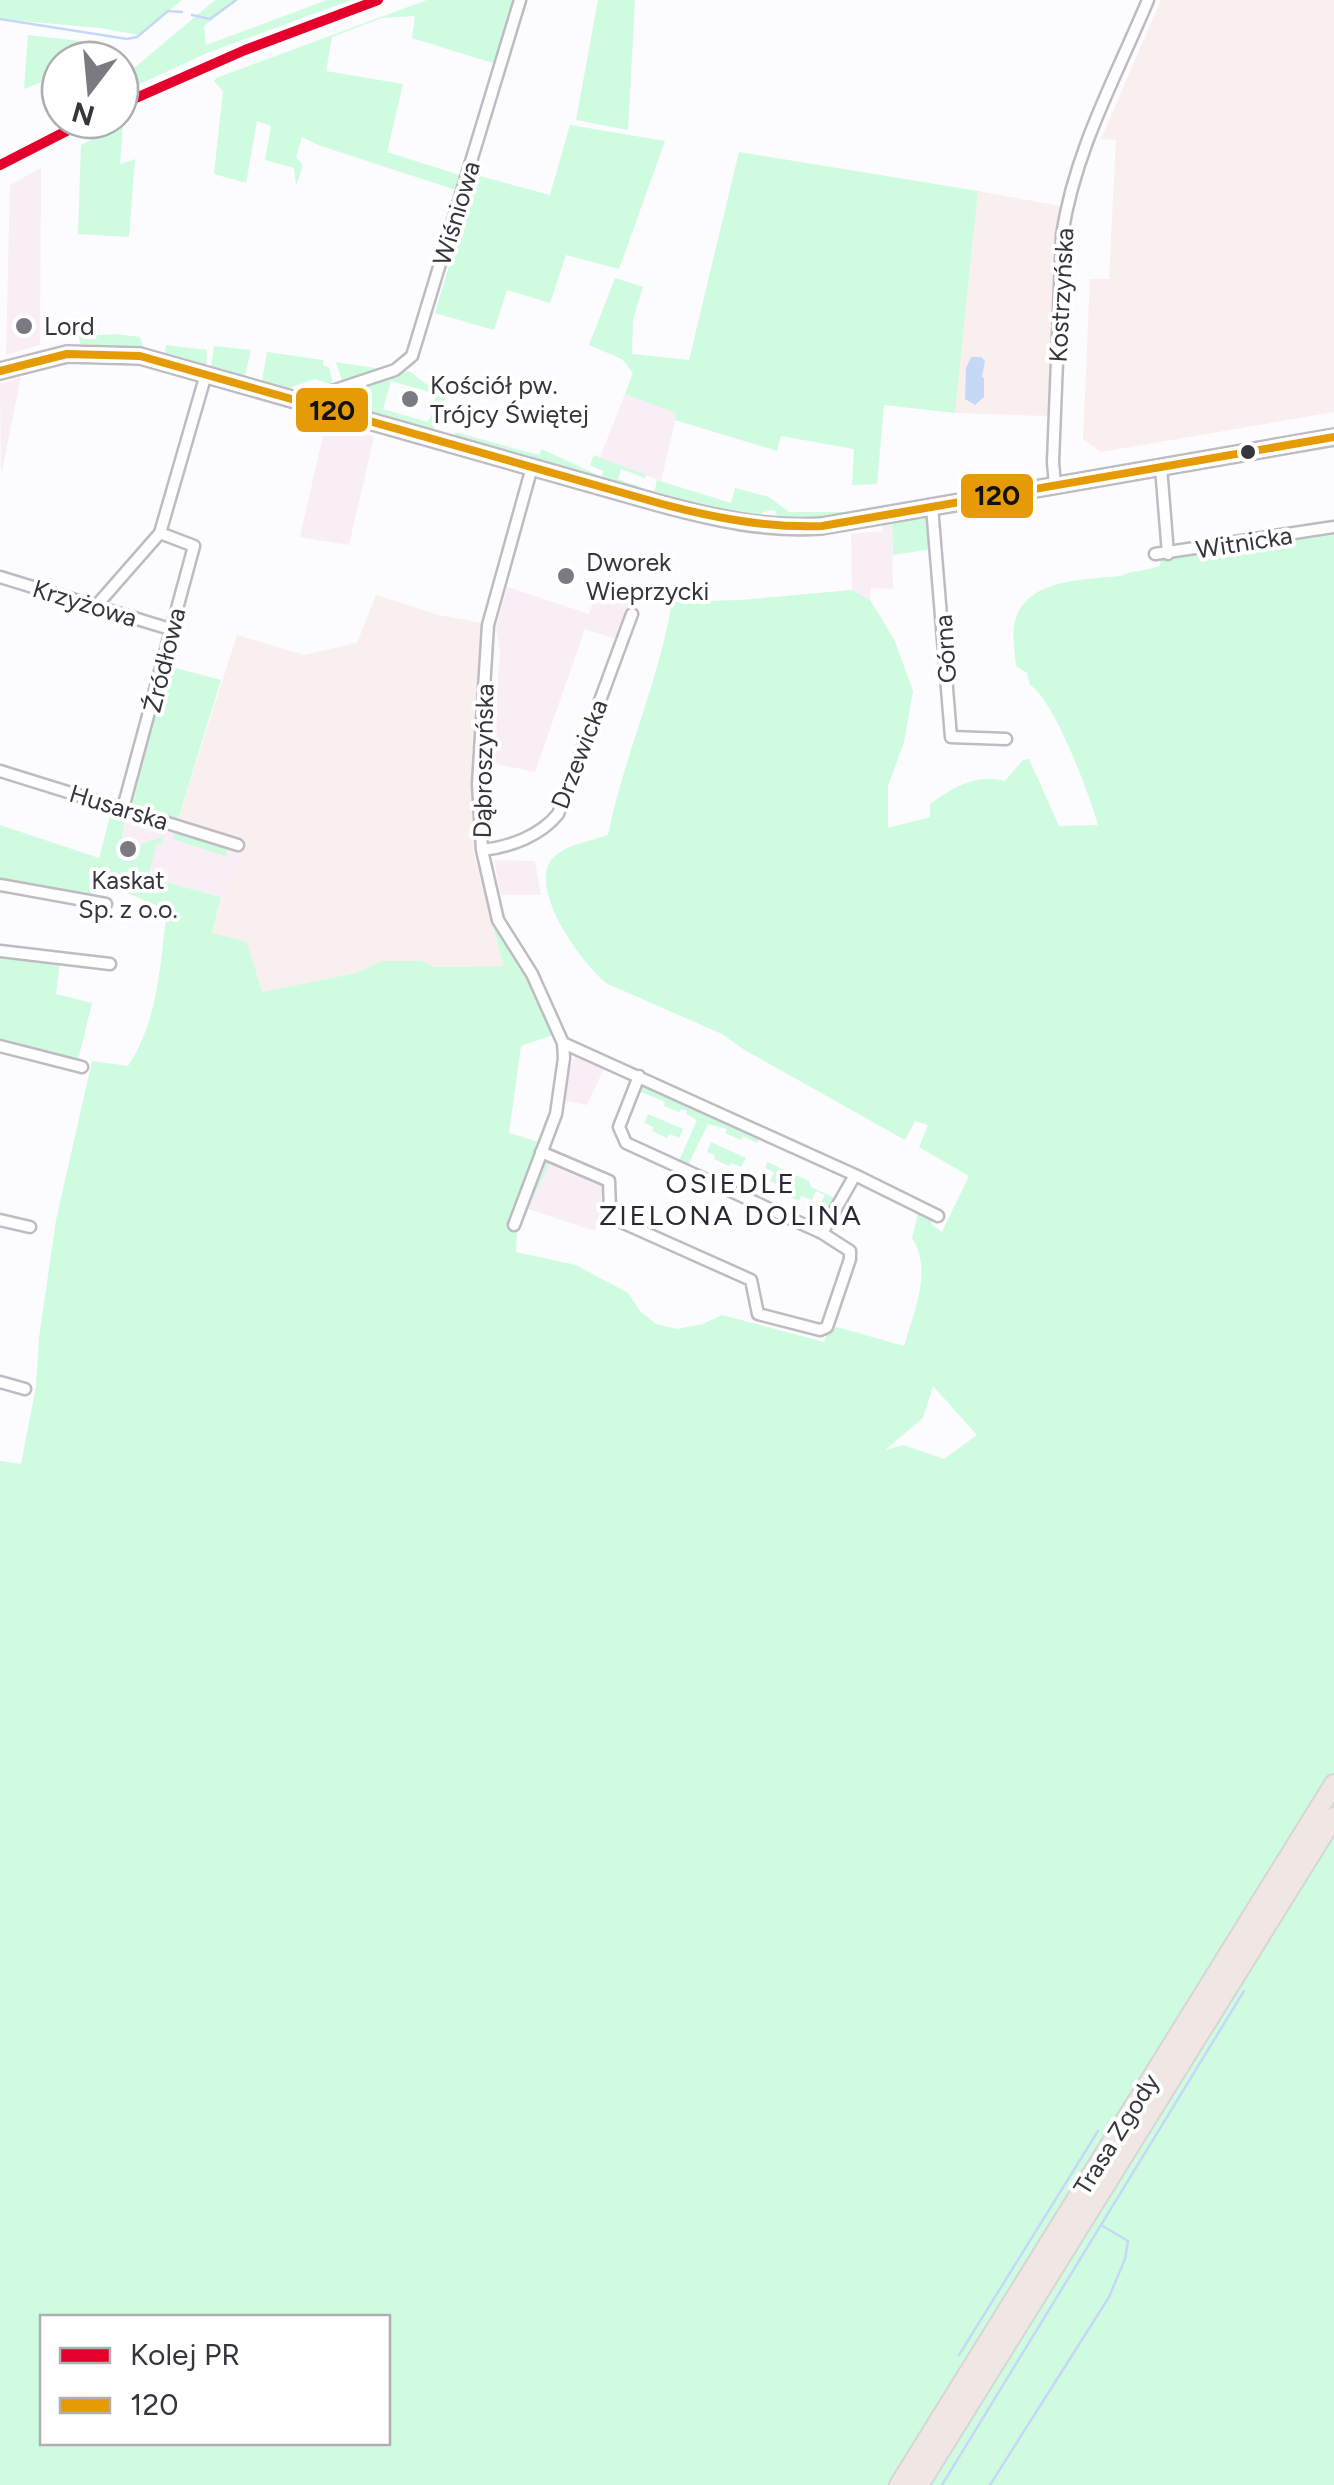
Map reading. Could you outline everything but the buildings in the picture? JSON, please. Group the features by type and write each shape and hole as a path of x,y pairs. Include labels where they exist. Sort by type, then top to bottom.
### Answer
{"highway":[{"name":"Trasa Zgody","path":"899,2485 1334,1784"},
{"name":"Trasa Zgody","path":"920,2485 1334,1817"}],"main road":[{"path":"0,371 48,357 88,352 140,356 692,512 766,526 822,526 1334,437"}],"street":[{"name":"Wiśniowa","path":"302,401 400,368 412,356 520,0"},
{"name":"Kostrzyńska","path":"1056,485 1052,462 1066,210 1077,163 1148,0"},
{"path":"96,606 160,533 206,374"},
{"path":"333,410 347,385"},
{"name":"Dąbroszyńska","path":"514,1225 556,1114 563,1044 532,974 498,920 482,850 478,784 488,625 532,467"},
{"path":"1161,467 1168,554"},
{"name":"Górna","path":"932,507 951,737 1006,739"},
{"name":"Witnicka","path":"1154,554 1334,527"},
{"name":"Źródłowa","path":"124,808 194,546 160,533"},
{"name":"Krzyżowa","path":"0,577 170,629"},
{"name":"Drzewicka","path":"482,850 530,836 544,829 558,814 632,614"},
{"name":"Husarska","path":"0,771 238,845"},
{"path":"0,885 106,904"},
{"path":"0,951 110,964"},
{"path":"563,1044 938,1216"},
{"path":"0,1046 82,1067"},
{"path":"541,1152 609,1181 610,1210 618,1221 751,1280 758,1314 820,1330 831,1323 850,1251 822,1233 626,1143 619,1127 639,1076"},
{"path":"822,1233 855,1175"},
{"path":"0,1220 30,1227"},
{"path":"0,1382 25,1389"}],"shaded area":[{"path":"1161,0 1334,0 1334,412 1101,452 1083,439 1090,279 1109,279 1116,140 1101,139"},
{"path":"41,168 40,345 6,355 10,185"},
{"path":"978,191 1060,206 1048,416 955,413"},
{"path":"21,377 1,476 0,384"},
{"path":"625,394 677,413 661,481 600,457"},
{"path":"326,422 374,437 349,545 300,537"},
{"path":"892,523 893,589 871,588 870,600 852,590 851,534 883,531 882,525"},
{"path":"507,587 589,614 597,591 630,602 616,639 585,629 535,772 491,763 500,652 496,628"},
{"path":"376,595 439,615 482,623 472,774 474,854 504,966 434,967 422,961 382,961 356,973 262,992 247,942 212,934 221,897 226,898 244,839 178,819 237,635 304,655 357,643"},
{"path":"112,807 241,848 226,898 166,882 159,906 95,878"},
{"path":"494,860 535,861 541,895 501,895"},
{"path":"578,1051 606,1064 587,1105 563,1100 566,1076"},
{"path":"551,1160 607,1185 595,1231 528,1209"}],"green space":[{"path":"0,0 182,0 139,35 0,19"},
{"path":"215,0 238,0 204,26 206,45 327,0 351,0 207,53 140,84 140,63"},
{"path":"427,0 516,0 496,64 412,38 415,16 382,18 332,37 326,71 403,84 387,152 463,176 459,191 302,137 296,157 303,165 296,186 294,168 265,160 271,126 257,121 246,183 214,174 223,91 214,81 216,78"},
{"path":"598,0 635,0 628,130 576,120"},
{"path":"28,35 72,40 40,40 40,83 24,89"},
{"path":"570,125 665,141 619,269 566,255 550,303 507,290 494,330 435,313 476,175 550,195"},
{"path":"92,140 122,140 120,164 135,159 129,237 78,234 81,145"},
{"path":"739,152 978,191 955,413 884,405 877,484 852,485 854,449 781,436 777,451 675,420 676,413 625,394 633,373 622,359 589,345 615,278 643,287 633,319 632,354 689,360"},
{"path":"79,336 140,337 144,348 80,344"},
{"path":"166,345 207,350 206,365 165,353"},
{"path":"214,346 251,350 245,376 211,366"},
{"path":"267,352 323,360 333,385 315,379 289,388 262,381"},
{"path":"336,362 381,369 342,381"},
{"path":"409,371 446,399 443,407 434,404 436,394 391,381 383,409 428,422 432,413 438,414 433,430 363,410 344,393 363,383"},
{"path":"455,432 539,455 542,449 602,477 603,471 590,465 594,455 646,475 645,478 621,469 618,479 643,491 456,437"},
{"path":"657,480 731,503 735,488 769,497 789,512 848,512 778,518 775,510 759,517 654,494"},
{"path":"928,516 932,549 893,555 892,523"},
{"path":"1334,535 1334,2485 0,2485 0,1461 21,1464 36,1386 56,1220 92,1061 128,1066 138,1048 156,991 167,910 95,879 93,897 0,881 0,825 99,858 112,809 127,814 117,855 135,860 141,844 164,836 162,844 157,843 149,873 166,877 166,882 221,897 212,933 247,942 262,992 356,973 382,961 422,961 434,967 504,966 490,915 535,989 553,1035 521,1046 509,1133 539,1142 551,1160 517,1233 516,1252 576,1265 628,1293 640,1311 656,1324 677,1329 722,1315 824,1342 837,1327 904,1346 921,1277 918,1250 912,1238 919,1210 932,1217 931,1224 942,1232 969,1176 919,1147 928,1125 915,1121 905,1140 722,1034 608,984 585,960 560,923 546,884 547,868 561,851 608,835 659,661 672,602 852,590 870,600 894,639 913,691 904,742 888,786 888,828 930,817 930,804 965,784 984,779 1005,781 1023,760 1029,759 1059,826 1098,825 1060,728 1030,685 1027,673 1016,666 1014,626 1019,610 1042,590 1160,566 1161,556","holes":["933,1386 977,1435 944,1459 903,1445 885,1450 923,1418"]},
{"path":"168,666 221,680 178,819 133,804 130,799"},
{"path":"176,828 225,845 228,857 173,839"},
{"path":"0,954 60,961 56,994 92,1003 78,1060 0,1038"},
{"path":"641,1084 760,1137 757,1143 743,1136 741,1140 725,1133 727,1129 708,1124 687,1167 678,1163 697,1120 687,1111 664,1106 665,1102 639,1091"},
{"path":"648,1114 683,1129 679,1138 670,1134 667,1138 652,1131 654,1127 644,1123"},
{"path":"711,1142 746,1158 741,1167 714,1159 715,1155 707,1152"},
{"path":"767,1162 835,1198 821,1224 811,1223 825,1195 816,1191 812,1200 801,1196 799,1201 778,1191 780,1186 770,1181 774,1172 765,1168"}],"water":[{"path":"971,357 985,361 984,397 975,405 965,399 966,368"}],"waterway":[{"path":"192,15 210,19 236,0"},
{"path":"0,19 127,39 137,37 168,11 182,12"},
{"path":"942,2485 1244,1991"},
{"path":"959,2355 1098,2131"},
{"path":"990,2485 1109,2297 1128,2241 1101,2225"}],"rail line":[{"name":"PR","path":"140,96 245,50 378,0"},
{"name":"PR","path":"0,165 49,140"}],"transit line":[{"name":"120","path":"0,371 67,354 140,356 662,504 721,518 781,525 822,526 1334,437"}],"place":[{"name":"Lord","path":"24,326"},
{"name":"Kościół pw. Trójcy Świętej","path":"410,399"},
{"name":"Dworek Wieprzycki","path":"566,576"},
{"name":"Kaskat Sp. z o.o.","path":"128,849"}],"district":[{"name":"OSIEDLE ZIELONA DOLINA","path":"731,1199"}]}
